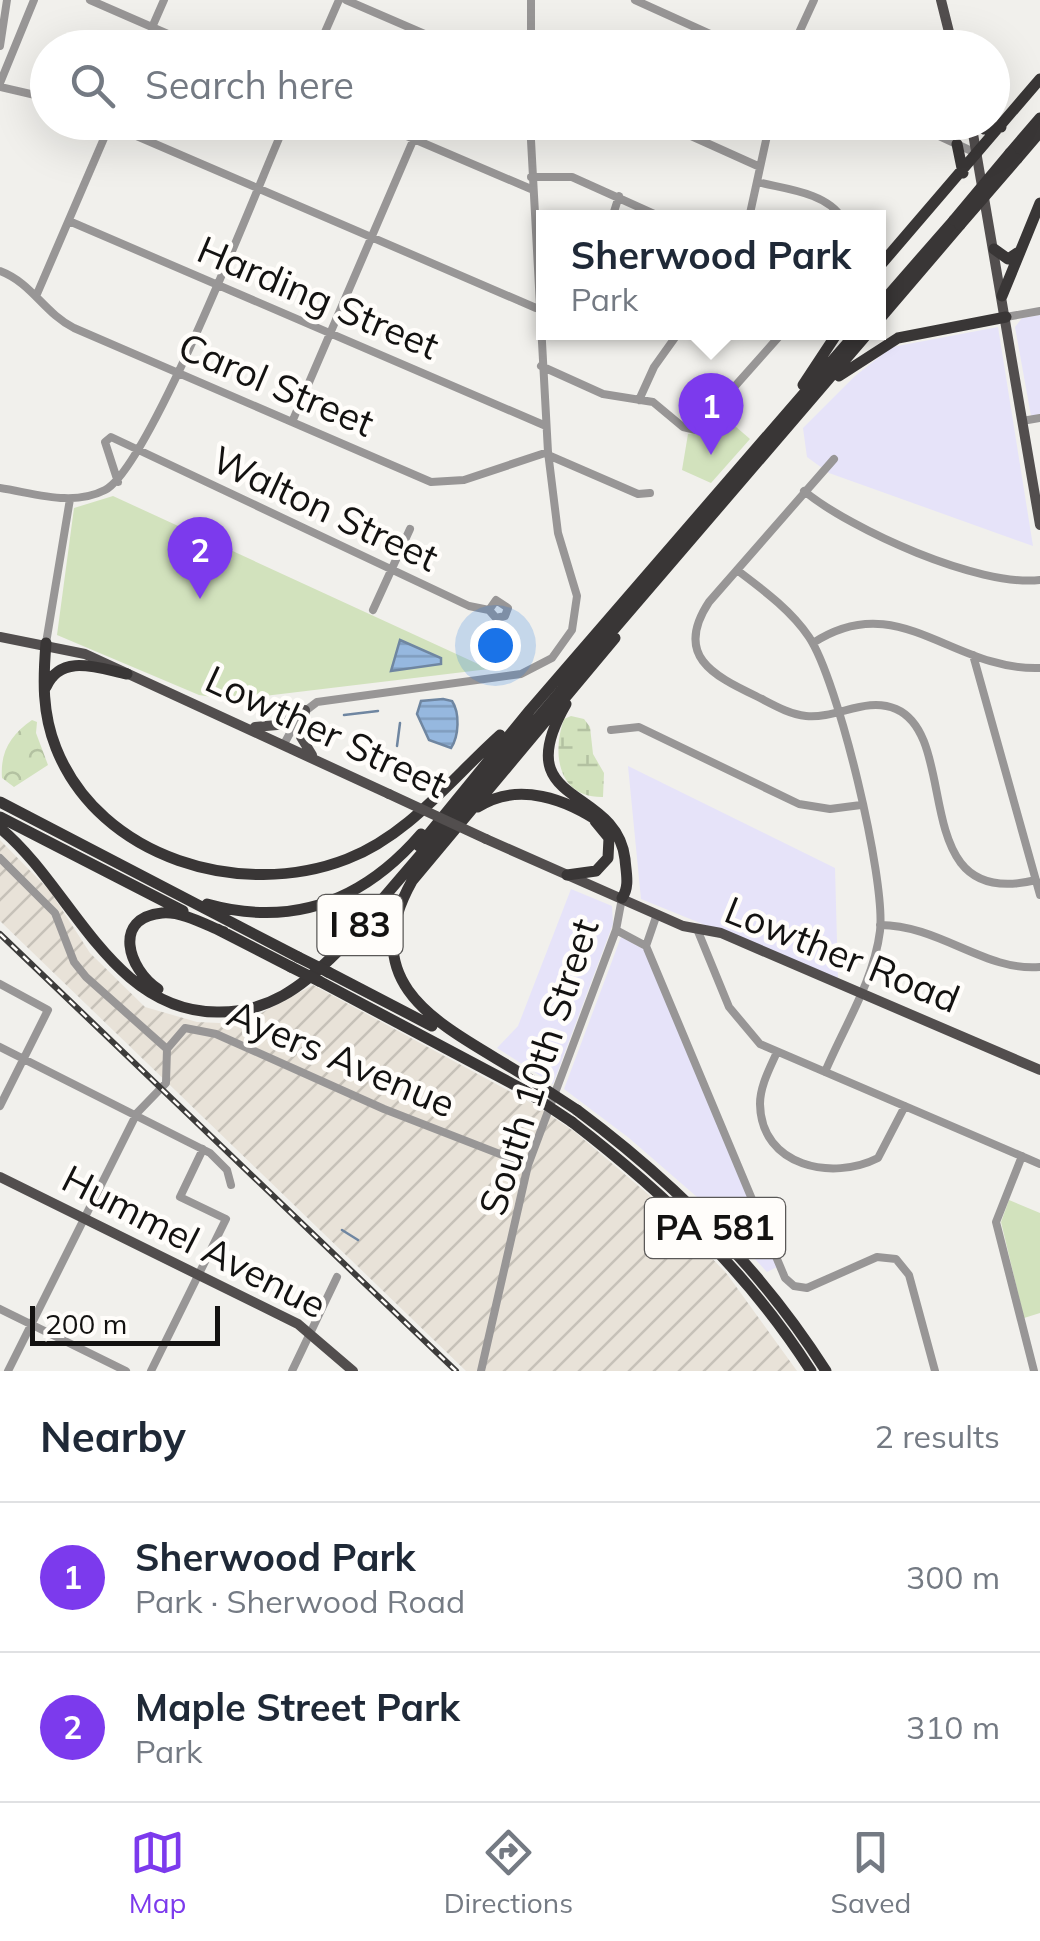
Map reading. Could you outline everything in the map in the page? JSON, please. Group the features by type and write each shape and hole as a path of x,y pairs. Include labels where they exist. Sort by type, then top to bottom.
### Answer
{"highway":[{"path":"1010,117 1040,80"},
{"path":"886,298 1014,156 1040,118"},
{"path":"1014,156 1040,132"},
{"path":"886,259 990,140"},
{"path":"957,144 963,173"},
{"path":"1002,296 1040,203"},
{"path":"886,311 957,222"},
{"path":"993,244 1008,259 1020,250"},
{"path":"800,413 844,371 885,344 1006,317"},
{"path":"769,434 833,340"},
{"name":"I 83","path":"0,802 159,886 227,910 295,913 358,890 429,830 850,340"},
{"name":"I 83","path":"0,828 140,986 170,1003 209,1012 250,1009 278,1000 336,952 861,340"},
{"path":"522,1079 424,1012 409,994 394,960 393,936 404,896 747,473"},
{"path":"46,644 43,701 65,768 106,818 153,850 197,868 236,875 312,870 380,842 412,820 530,710"},
{"path":"43,701 47,682 64,667 80,664 127,674"},
{"path":"584,675 556,725 550,766 567,794 616,828 627,883 622,898"},
{"path":"460,823 487,801 516,792 543,796 592,818 606,826 616,842 622,898"},
{"name":"PA 581","path":"0,817 224,932 324,976 522,1079 658,1174 727,1241 826,1371"},
{"path":"567,874 593,872 608,858 609,838 592,818"},
{"path":"224,932 176,914 152,916 132,934 130,957 146,980 188,1001 236,1004 273,994 325,955 429,830"},
{"name":"PA 581","path":"159,886 295,962"},
{"name":"PA 581","path":"324,976 522,1079"},
{"name":"PA 581","path":"574,1116 697,1229 751,1289 811,1371"}],"main road":[{"path":"941,0 948,30"},
{"path":"975,140 1040,526"},
{"name":"Lowther Street","path":"0,636 46,644 127,674 622,898"},
{"path":"245,726 277,725 305,710"},
{"path":"305,710 301,737 312,756"},
{"name":"Lowther Road","path":"622,898 697,930 721,933 1040,1070"},
{"name":"Hummel Avenue","path":"0,1177 311,1332 354,1371"}],"street":[{"path":"0,46 7,0"},
{"path":"30,93 0,85 34,0"},
{"path":"90,0 161,30"},
{"path":"151,30 164,0"},
{"path":"326,30 338,0"},
{"path":"346,0 416,30"},
{"path":"531,0 531,30"},
{"path":"635,0 702,30"},
{"path":"800,30 814,0"},
{"path":"37,294 101,140"},
{"path":"147,140 536,308 530,140"},
{"path":"0,488 70,499 96,494 118,482 139,453 177,372 278,140"},
{"path":"292,422 414,140 531,189"},
{"path":"700,140 760,167"},
{"path":"751,210 766,140"},
{"path":"948,140 978,154"},
{"path":"531,177 572,177 648,210"},
{"path":"757,182 814,198 836,210"},
{"path":"615,210 619,196"},
{"name":"Harding Street","path":"69,221 546,426"},
{"name":"Carol Street","path":"0,271 22,280 62,322 440,484 548,454"},
{"path":"1006,317 1040,311"},
{"path":"284,744 305,710 324,700 521,674 559,651 572,630 577,604 559,538 539,340"},
{"path":"639,400 654,367 673,340"},
{"path":"541,366 602,394 653,402 683,427 696,430 776,340"},
{"path":"1022,421 1040,418"},
{"path":"118,482 107,439 115,437 139,453"},
{"name":"Walton Street","path":"139,453 392,570 489,610"},
{"path":"548,454 638,494 650,492"},
{"path":"834,459 737,570 697,623 696,647 704,664 719,678 792,713 838,712 870,705 904,714 922,738 946,834 960,861 998,884 1036,880"},
{"path":"806,493 849,522 976,572 1004,580 1040,580"},
{"path":"46,644 70,499"},
{"path":"373,610 410,529"},
{"path":"737,570 794,619 813,643 838,712 879,877 880,925 867,982 859,992 825,1072"},
{"path":"813,643 850,623 867,621 892,625 1006,666 1040,668"},
{"path":"973,655 1040,895"},
{"path":"611,730 639,727 799,804 830,810 861,805"},
{"path":"0,858 55,913 86,978 167,1050 168,1078 137,1113 8,1371"},
{"name":"South 10th Street","path":"481,1371 528,1166 616,930 622,898"},
{"path":"646,946 658,914"},
{"path":"880,925 926,930 1007,965 1040,967"},
{"path":"616,930 646,946 786,1278 798,1288 810,1288 878,1257 896,1259 910,1275 935,1371"},
{"path":"697,930 738,1022 760,1044 1040,1164"},
{"path":"0,984 48,1010 0,1106"},
{"name":"Ayers Avenue","path":"167,1050 176,1034 188,1027 216,1034 384,1110 528,1166"},
{"path":"0,1047 202,1149 224,1165 230,1185"},
{"path":"777,1052 760,1094 761,1116 778,1146 807,1166 849,1170 878,1158 905,1106"},
{"path":"151,1371 226,1219 180,1198 202,1149"},
{"path":"1022,1156 996,1222 1034,1371"},
{"path":"292,1371 337,1277"},
{"path":"0,1310 126,1371"}],"shaded area":[{"path":"1040,315 1040,414 1031,416 1015,327 1022,318"},
{"path":"998,327 1033,546 829,473 807,457 803,428 855,376 892,347"},
{"path":"628,766 835,868 838,979 641,899"},
{"path":"0,840 50,891 90,953 145,1007 197,1022 241,1024 313,985 535,1105 575,1132 662,1206 727,1274 797,1371 466,1371 0,921"},
{"path":"571,889 612,906 613,924 553,1084 497,1048 518,1026"},
{"path":"621,937 645,950 777,1267 767,1272 697,1197 564,1089"}],"green space":[{"path":"720,413 750,439 711,483 682,470 688,434 702,432"},
{"path":"113,496 489,669 230,700 199,695 57,635 74,508"},
{"path":"564,719 584,719 590,727 593,754 604,773 603,797 576,790 562,771 560,732"},
{"path":"32,720 37,722 36,733 48,765 14,787 2,778 5,752"},
{"path":"1009,1200 1040,1213 1040,1313 1024,1318 1001,1222"}],"water":[{"path":"400,640 441,658 441,664 391,671"},
{"path":"421,701 452,701 457,718 451,748 429,740 417,714"}],"waterway":[{"path":"344,715 378,711"},
{"path":"397,746 400,723"},
{"path":"342,1230 358,1240"}],"railway":[{"path":"0,934 456,1371"}],"place":[{"name":"Sherwood Park","path":"711,455"},
{"name":"Maple Street Park","path":"200,599"}]}
